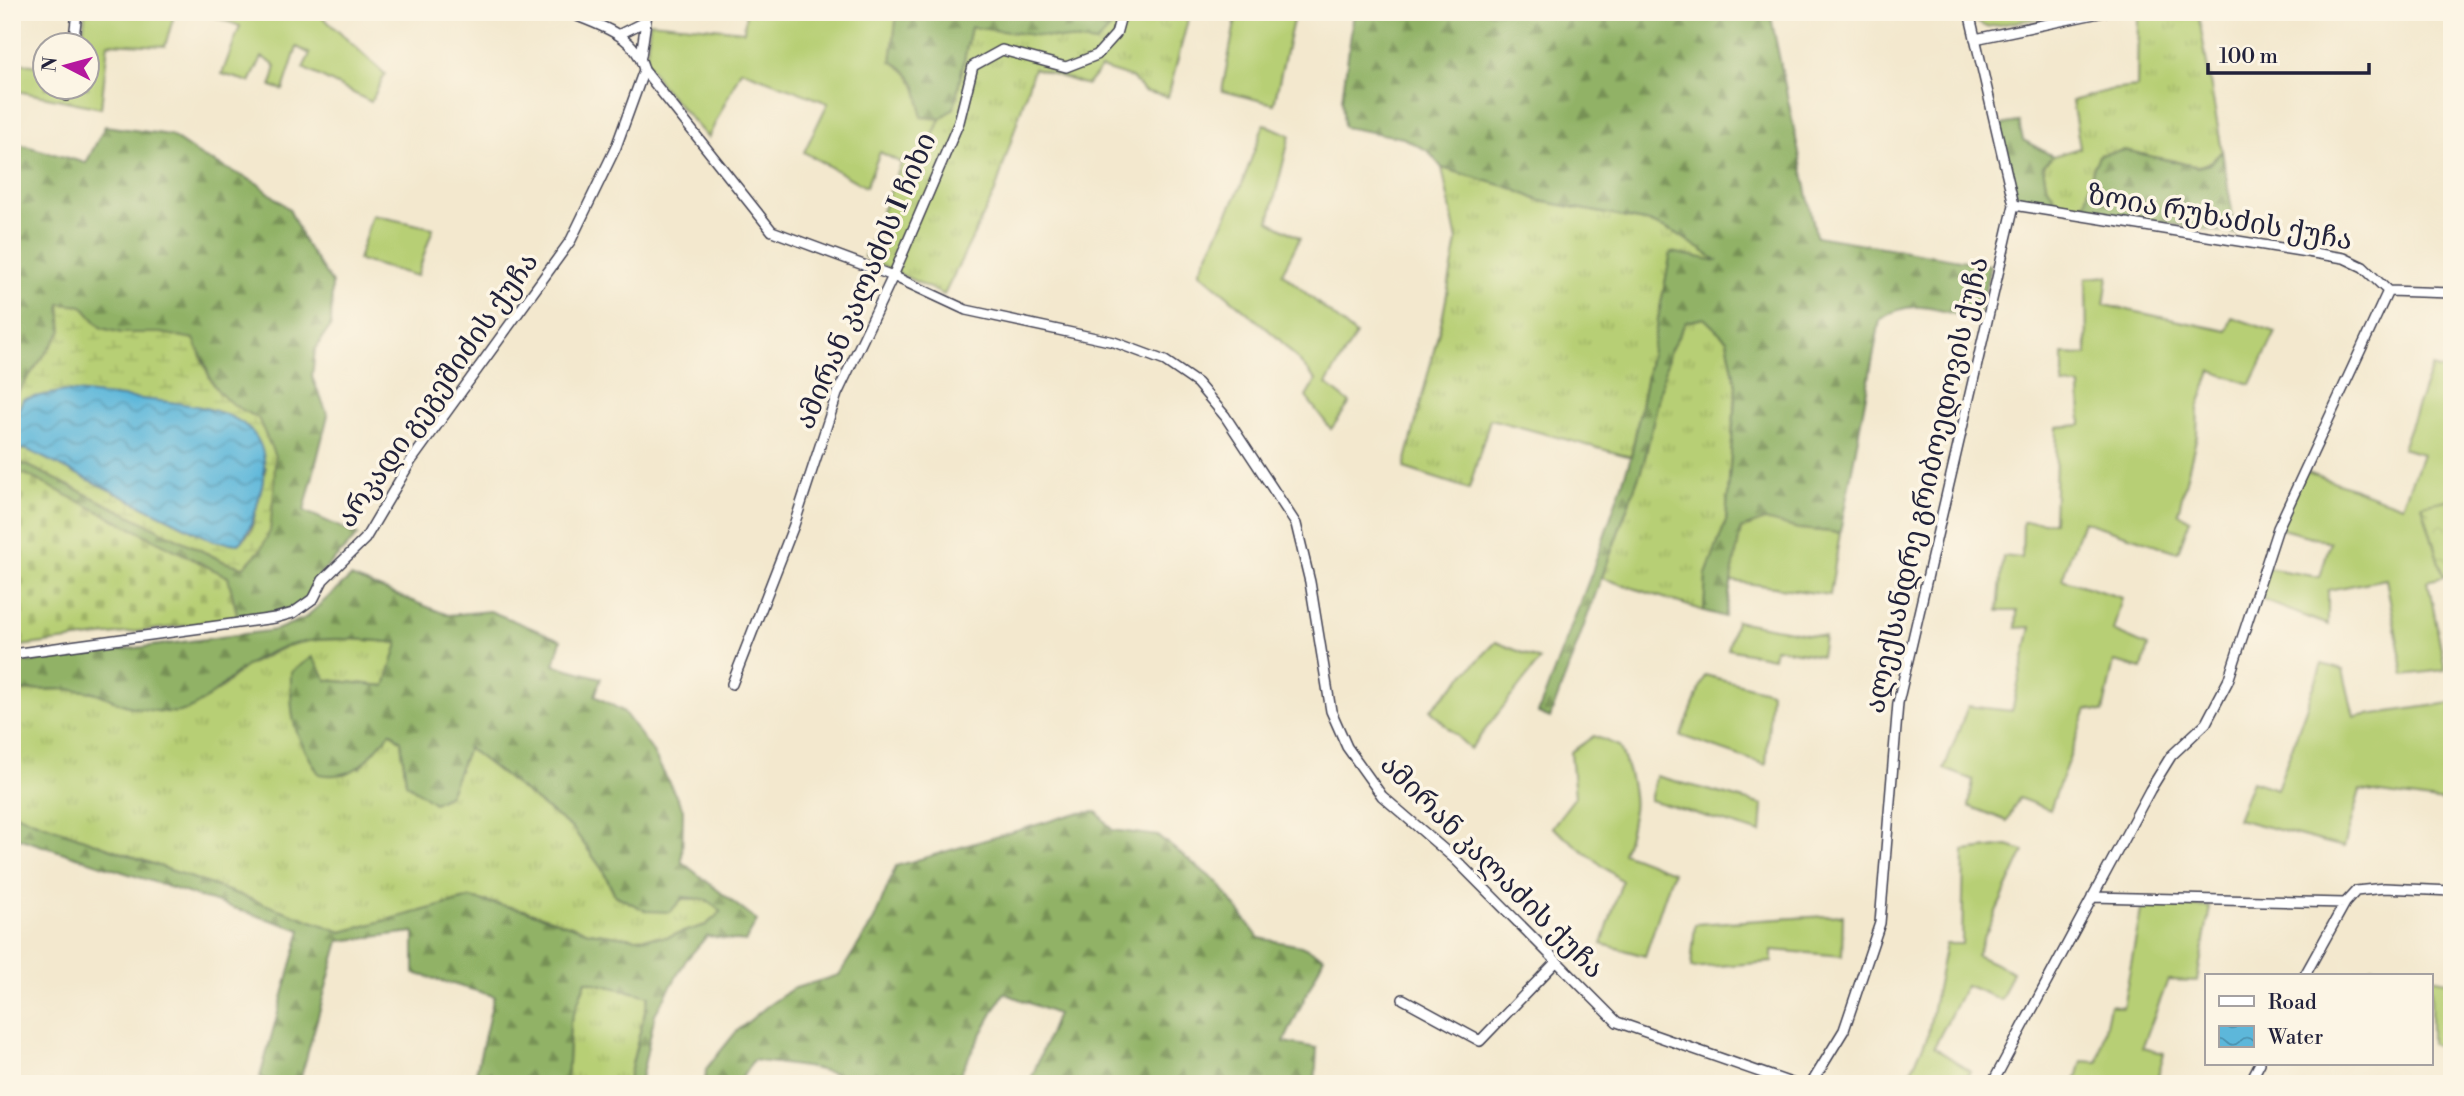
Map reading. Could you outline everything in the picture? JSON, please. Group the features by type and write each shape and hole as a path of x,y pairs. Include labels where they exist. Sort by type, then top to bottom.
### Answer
{"street":[{"path":"75,32 77,12"},
{"path":"567,12 620,34 640,56"},
{"name":"ამირან კალაძის I ჩიხი","path":"732,684 794,525 837,394 893,276 960,122 974,66 1002,50 1066,67 1097,55 1116,34 1122,12"},
{"name":"ალექსანდრე გრიბოედოვის ქუჩა","path":"1811,1084 1844,1030 1880,923 1898,703 2014,205 1969,12"},
{"path":"1975,39 2104,12"},
{"path":"620,34 647,17"},
{"path":"640,56 647,17"},
{"name":"ამირან კალაძის ქუჩა","path":"640,56 643,70 772,231 893,276 966,310 1114,342 1165,361 1197,383 1225,416 1296,524 1310,583 1331,711 1347,747 1382,796 1455,859 1555,963 1617,1022 1794,1084"},
{"name":"არკადი გეგეშიძის ქუჩა","path":"12,654 275,618 293,613 314,598 323,580 365,539 411,461 571,240 616,147 643,70"},
{"name":"ზოია რუხაძის ქუჩა","path":"2014,205 2344,258 2363,267 2388,292"},
{"path":"1992,1084 2171,756 2206,723 2228,681 2278,528 2388,292 2452,293"},
{"path":"2306,974 2345,903 2357,891 2384,888 2452,891"},
{"path":"2092,897 2345,903"},
{"path":"1403,999 1480,1041 1555,963"},
{"path":"2249,1084 2259,1064"}],"green space":[{"path":"85,12 175,12 165,46 108,43 102,99 102,32 83,32"},
{"path":"202,12 317,12 385,74 371,102 303,68 310,54 297,47 283,90 271,86 276,66 262,57 250,82 222,74 240,26"},
{"path":"746,12 897,12 891,61 906,72 915,84 921,117 940,119 920,165 904,158 901,163 880,152 866,187 804,152 828,103 741,70 708,138 661,85 646,61 650,22 744,31"},
{"path":"897,12 1119,12 1117,21 1096,43 971,27 954,108 940,119 921,117 915,84 906,72 891,61"},
{"path":"1119,12 1190,12 1168,97 1144,91 1132,78 1101,68 1087,85 1034,68 995,192 944,295 864,257 904,157 920,165 940,119 954,108 971,27 1096,43"},
{"path":"1237,12 1295,12 1274,104 1222,91"},
{"path":"1354,12 1770,12 1816,236 1990,265 1979,321 1940,310 1916,307 1892,312 1880,320 1840,533 1798,529 1765,521 1741,529 1725,617 1704,611 1706,575 1726,521 1736,386 1727,340 1704,318 1686,322 1669,353 1644,462 1550,718 1538,713 1592,572 1631,457 1671,252 1718,261 1676,233 1649,222 1540,201 1511,188 1442,168 1428,151 1403,138 1344,127 1342,99"},
{"path":"1975,12 2046,12 2047,17 1986,27 1977,22"},
{"path":"2138,12 2198,12 2222,151 2213,160 2197,166 2152,158 2093,169 2084,211 2061,208 2046,184 2043,166 2053,156 2080,148 2072,101 2110,90 2137,87"},
{"path":"12,62 32,65 32,94 12,90"},
{"path":"71,102 102,102 101,108"},
{"path":"2019,122 2023,140 2053,156 2043,166 2046,184 2061,208 2018,201 1999,125"},
{"path":"1264,124 1290,135 1269,221 1300,238 1282,273 1356,335 1326,384 1350,403 1331,429 1306,397 1316,380 1279,339 1199,272 1242,184"},
{"path":"105,126 170,135 203,157 257,183 289,209 305,243 332,283 331,325 315,350 312,377 328,415 304,511 358,535 321,573 308,598 297,607 238,619 228,577 25,475 12,476 12,465 25,464 225,562 244,567 261,549 258,418 240,410 215,391 203,359 160,333 121,333 101,328 82,306 60,304 62,331 12,400 12,142 86,163"},
{"path":"2125,150 2197,167 2210,164 2222,151 2236,234 2084,211 2093,169 2099,155"},
{"path":"1442,168 1512,188 1540,201 1649,222 1676,233 1720,262 1671,253 1631,457 1490,419 1469,489 1404,468 1443,315 1457,241"},
{"path":"372,215 433,228 417,276 358,260"},
{"path":"2108,276 2104,305 2227,331 2232,317 2276,332 2251,384 2211,371 2198,408 2197,435 2178,513 2190,520 2178,552 2083,521 2062,579 2122,598 2113,631 2148,646 2142,669 2114,662 2103,712 2087,709 2050,810 2019,798 2007,821 1969,806 1973,780 1944,769 1968,706 2012,711 2031,627 2016,628 2017,611 1998,611 2003,556 2022,558 2023,522 2054,522 2057,427 2081,425 2080,386 2063,385 2063,354 2087,355 2086,278"},
{"path":"60,304 82,306 101,328 121,333 160,333 194,339 215,387 230,403 258,418 275,456 274,491 270,531 261,549 244,567 225,562 25,464 12,465 12,448 28,450 214,541 239,544 251,531 266,467 12,425 12,400 62,331"},
{"path":"1704,318 1727,340 1736,386 1726,521 1706,575 1704,611 1602,578 1644,462 1669,353 1686,322"},
{"path":"2432,367 2452,374 2452,499 2422,505 2443,577 2428,581 2445,670 2404,675 2386,579 2328,590 2328,625 2257,598 2266,568 2320,577 2330,542 2278,528 2305,471 2402,506 2422,454 2402,448"},
{"path":"25,474 228,577 238,619 12,647 12,476"},
{"path":"2452,499 2452,572 2443,577 2422,504"},
{"path":"1765,520 1798,529 1840,533 1830,595 1731,581 1741,529"},
{"path":"351,577 448,615 490,611 561,640 554,665 601,678 595,696 623,711 651,749 683,809 682,862 757,921 745,942 707,936 686,960 655,1014 640,1084 627,1084 649,996 586,981 570,1023 567,1084 502,1084 475,1077 494,996 414,973 414,932 339,941 299,1084 276,1084 260,1077 301,930 12,836 12,809 17,815 342,932 470,898 524,910 589,932 634,938 667,937 706,925 721,912 707,900 684,897 670,912 646,911 615,895 602,869 573,829 468,748 449,795 434,803 406,783 401,741 391,732 368,759 353,771 332,775 319,774 295,726 291,703 291,672 312,657 327,680 385,686 398,643 338,639 299,643 281,648 245,667 198,704 180,712 133,707 82,690 12,691 12,664 276,630 305,618"},
{"path":"1736,621 1824,637 1821,656 1775,648 1773,658 1728,649"},
{"path":"355,639 399,643 386,686 327,680 360,768 390,732 401,741 406,782 449,795 468,748 573,829 602,869 615,896 707,900 721,912 706,925 667,937 634,938 589,932 524,910 470,898 342,932 17,815 12,809 12,691 65,689 95,692 125,705 218,691 244,667 299,640"},
{"path":"1496,642 1540,660 1470,749 1430,710"},
{"path":"2322,664 2343,670 2354,717 2451,703 2452,803 2360,790 2344,847 2237,819 2252,781 2277,789"},
{"path":"1705,675 1771,692 1766,765 1681,736"},
{"path":"1594,736 1619,746 1632,786 1632,825 1623,853 1673,872 1645,956 1602,944 1622,881 1552,827 1575,797 1571,752"},
{"path":"1656,776 1763,805 1761,833 1650,800"},
{"path":"1097,812 1112,830 1158,836 1218,883 1259,938 1301,946 1324,957 1284,1042 1317,1048 1315,1084 1029,1084 1057,1014 1004,993 954,1084 878,1084 812,1068 753,1060 738,1084 705,1084 706,1069 736,1032 766,1007 792,989 839,975 874,920 896,866 1077,813"},
{"path":"2008,846 2024,851 1976,955 2013,972 2001,1000 1966,985 1934,1047 1970,1071 1962,1084 1904,1084 1927,1038 1946,944 1962,944 1964,851"},
{"path":"2142,905 2210,907 2197,981 2168,980 2142,1048 2164,1053 2156,1084 2075,1084 2082,1061 2098,1062 2110,1005 2123,1007"},
{"path":"1843,915 1842,956 1772,950 1772,962 1691,968 1695,924"},
{"path":"2372,967 2410,974 2370,974"},
{"path":"2432,978 2452,982 2452,1014 2445,1047 2432,1044"},
{"path":"586,981 649,995 627,1084 567,1084 570,1023"},
{"path":"2360,1077 2414,1084 2360,1084"}],"water":[{"path":"66,391 214,410 248,428 259,442 264,461 262,486 254,517 239,544 214,541 28,450 12,448 12,425 23,399"}]}
